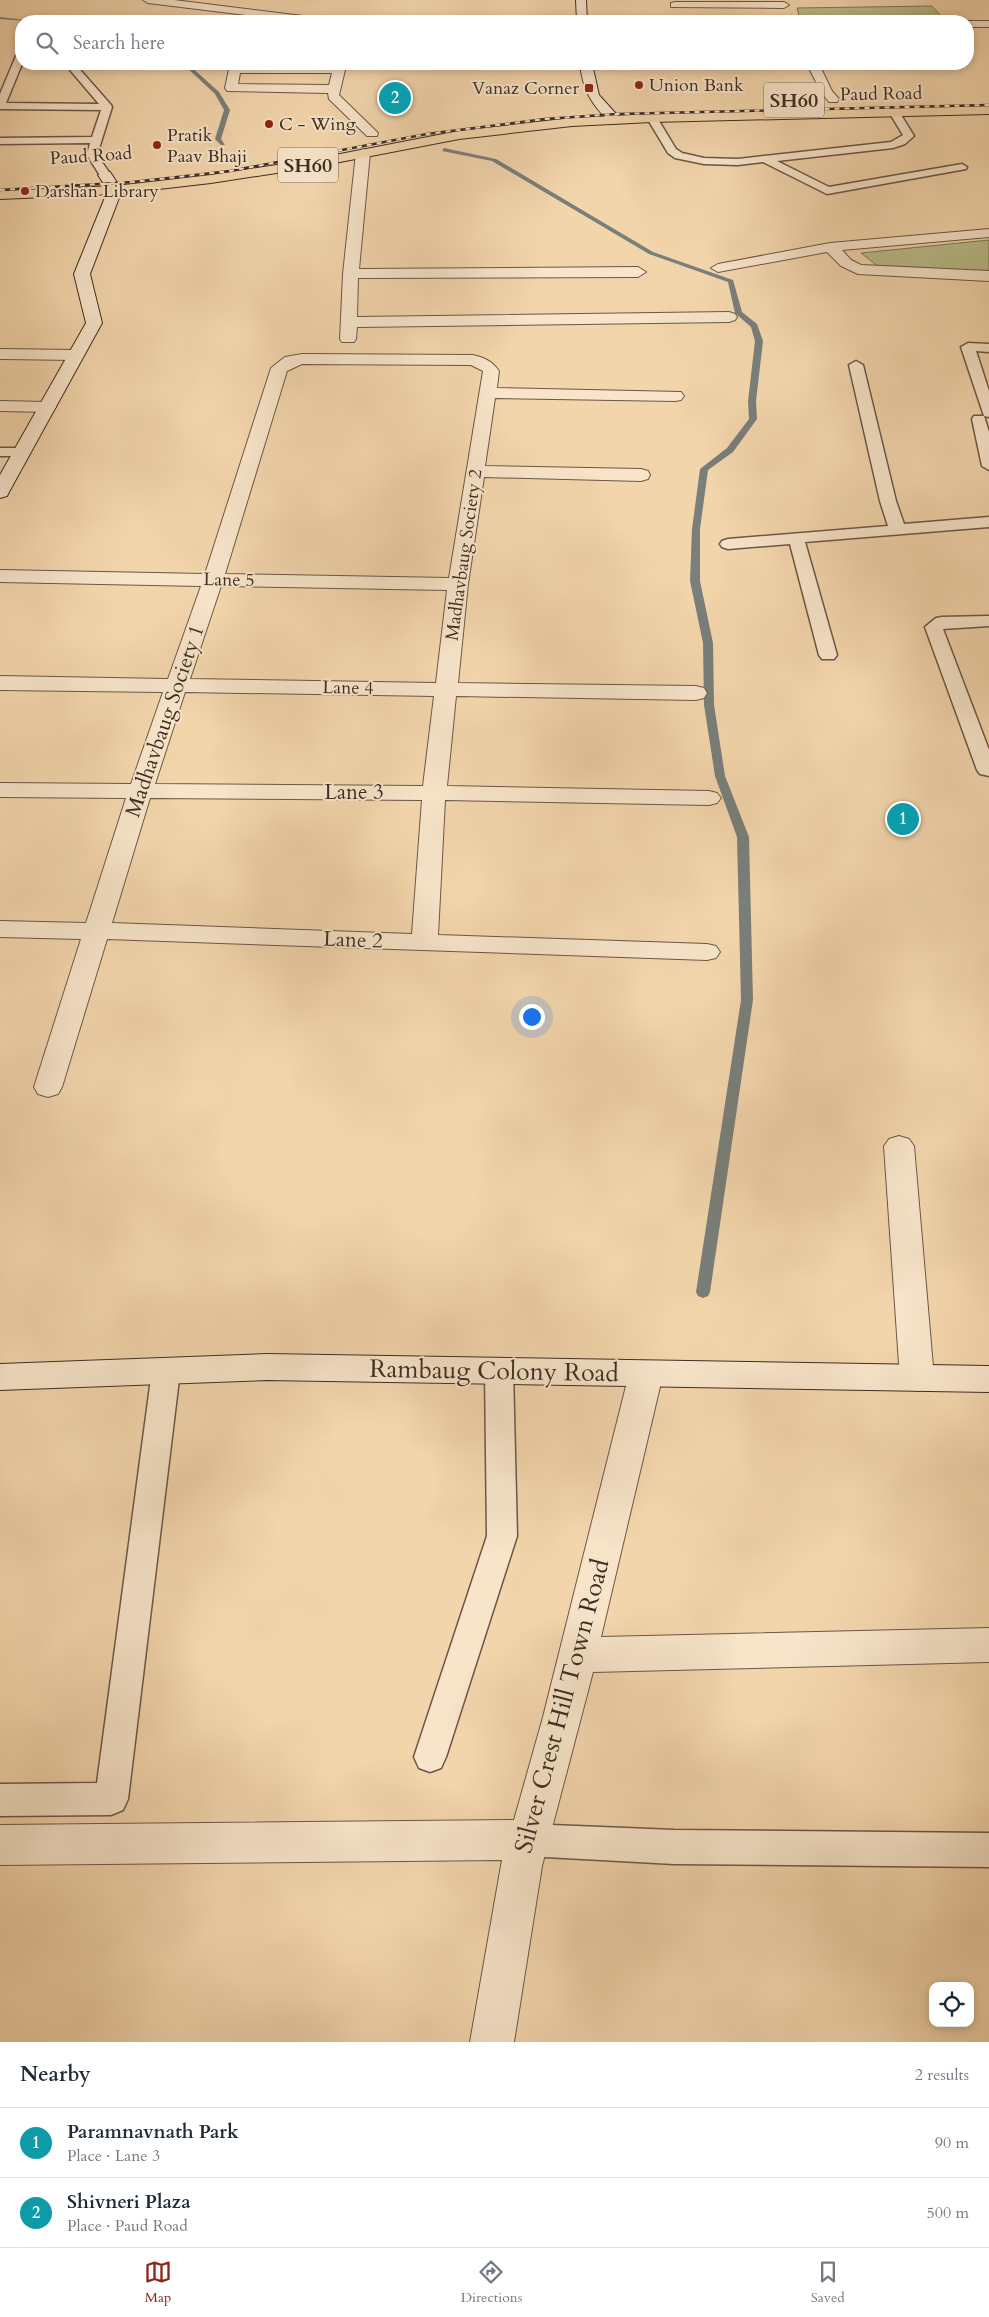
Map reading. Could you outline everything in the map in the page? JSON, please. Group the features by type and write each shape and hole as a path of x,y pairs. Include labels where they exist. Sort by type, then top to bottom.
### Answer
{"main road":[{"name":"Paud Road","path":"814,99 838,99"},
{"path":"580,107 619,105"},
{"name":"Paud Road","path":"0,196 106,178 259,173 459,135 614,119 989,110"},
{"name":"SH60","path":"353,137 388,130"}],"street":[{"path":"148,0 179,2 275,15"},
{"path":"581,0 582,15"},
{"path":"675,5 784,6"},
{"path":"974,24 989,24"},
{"path":"235,70 231,88 335,88"},
{"path":"338,70 334,96 372,133"},
{"path":"587,70 589,88 600,106 614,119"},
{"path":"817,70 838,99"},
{"path":"348,346 351,274 363,153"},
{"path":"0,492 94,323 82,274 106,178"},
{"path":"718,268 830,247 989,233"},
{"path":"830,247 846,263 858,270 989,276"},
{"path":"351,274 638,272"},
{"path":"350,322 729,317"},
{"path":"0,354 76,355"},
{"name":"Madhavbaug Society 2","path":"291,361 315,357 473,360 489,367 487,393 458,584 434,793 424,943"},
{"name":"Madhavbaug Society 1","path":"48,1087 140,792 178,685 279,368 291,361"},
{"path":"487,393 675,396"},
{"path":"0,406 47,407"},
{"path":"475,471 641,475"},
{"name":"Lane 5","path":"0,576 458,584"},
{"name":"Lane 4","path":"0,683 696,693"},
{"name":"Lane 3","path":"0,790 434,793 709,798"},
{"name":"Lane 2","path":"0,930 98,931 707,952"},
{"path":"899,1146 917,1378"},
{"name":"Rambaug Colony Road","path":"0,1377 267,1367 989,1379"},
{"name":"Silver Crest Hill Town Road","path":"492,2042 521,1866 563,1717 646,1374"},
{"path":"578,1655 989,1645"},
{"path":"0,1845 527,1840"}],"lane":[{"path":"15,70 0,106 107,107"},
{"path":"75,70 107,107"},
{"path":"106,178 92,155 107,107"},
{"path":"652,118 672,150 679,156 718,162 765,159 893,145 906,140 909,136 894,112"},
{"path":"0,141 97,140"},
{"path":"846,150 864,158"},
{"path":"765,159 827,191 962,167"},
{"path":"889,169 907,177"},
{"path":"989,348 968,347 984,416 989,466"},
{"path":"856,365 888,501 898,531"},
{"path":"0,452 22,452"},
{"path":"728,544 989,522"},
{"path":"796,538 828,656"},
{"path":"989,621 942,622 934,627 987,770 989,770"},
{"path":"430,1757 502,1536 499,1370"},
{"path":"0,1800 111,1799 166,1371"},
{"path":"527,1840 674,1847 989,1850"}],"green space":[{"path":"932,6 940,15 799,15 797,8"},
{"path":"989,240 989,272 880,268 861,253"}],"waterway":[{"path":"0,18 15,20"},
{"path":"192,70 217,93 227,110 218,139 223,144"},
{"path":"444,150 494,160 651,253 731,281 739,313 754,326 759,341 752,401 753,419 730,450 704,469 696,529 695,581 708,643 709,705 720,776 743,837 747,1000 703,1292"}],"railway":[{"path":"0,190 133,182 230,171 427,134 545,119 617,114 989,105"}],"place":[{"name":"Union Bank","path":"639,85"},
{"name":"Vanaz Corner","path":"589,88"},
{"name":"Shivneri Plaza","path":"395,98"},
{"name":"C - Wing","path":"269,124"},
{"name":"Pratik Paav Bhaji","path":"157,145"},
{"name":"Darshan Library","path":"25,191"},
{"name":"Paramnavnath Park","path":"903,819"}]}
